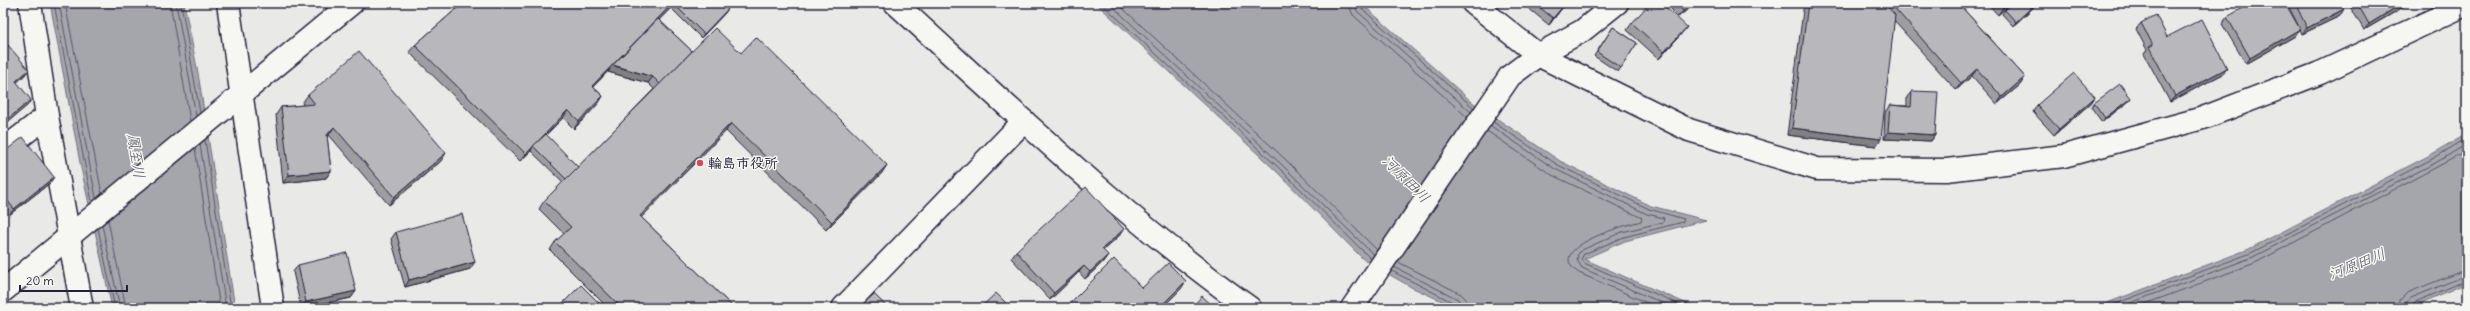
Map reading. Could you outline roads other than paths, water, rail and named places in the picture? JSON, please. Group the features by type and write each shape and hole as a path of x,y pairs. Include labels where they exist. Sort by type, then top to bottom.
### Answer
{"street":[{"path":"30,3 47,116 82,308"},
{"path":"228,3 273,308"},
{"path":"3,291 242,96 352,3"},
{"path":"896,3 1024,121 1196,269 1250,308"},
{"path":"1473,3 1538,55 1689,130 1817,169 1947,170 2064,156 2203,118 2320,73 2467,4"},
{"path":"1352,308 1510,76 1538,55 1582,31 1617,3"},
{"path":"3,150 47,116"},
{"path":"843,308 1024,121"}],"water":[{"name":"鳳至川","path":"50,3 184,3 198,73 235,308 112,308 81,168"},
{"name":"河原田川","path":"1096,3 1361,3 1472,102 1560,161 1651,206 1706,220 1625,241 1584,259 1685,303 1704,308 1457,308 1411,287 1364,260 1275,170"},
{"name":"河原田川","path":"2467,134 2467,283 2410,308 2094,308 2249,249 2432,154"}],"place":[{"name":"輪島市役所","path":"700,163"}]}
